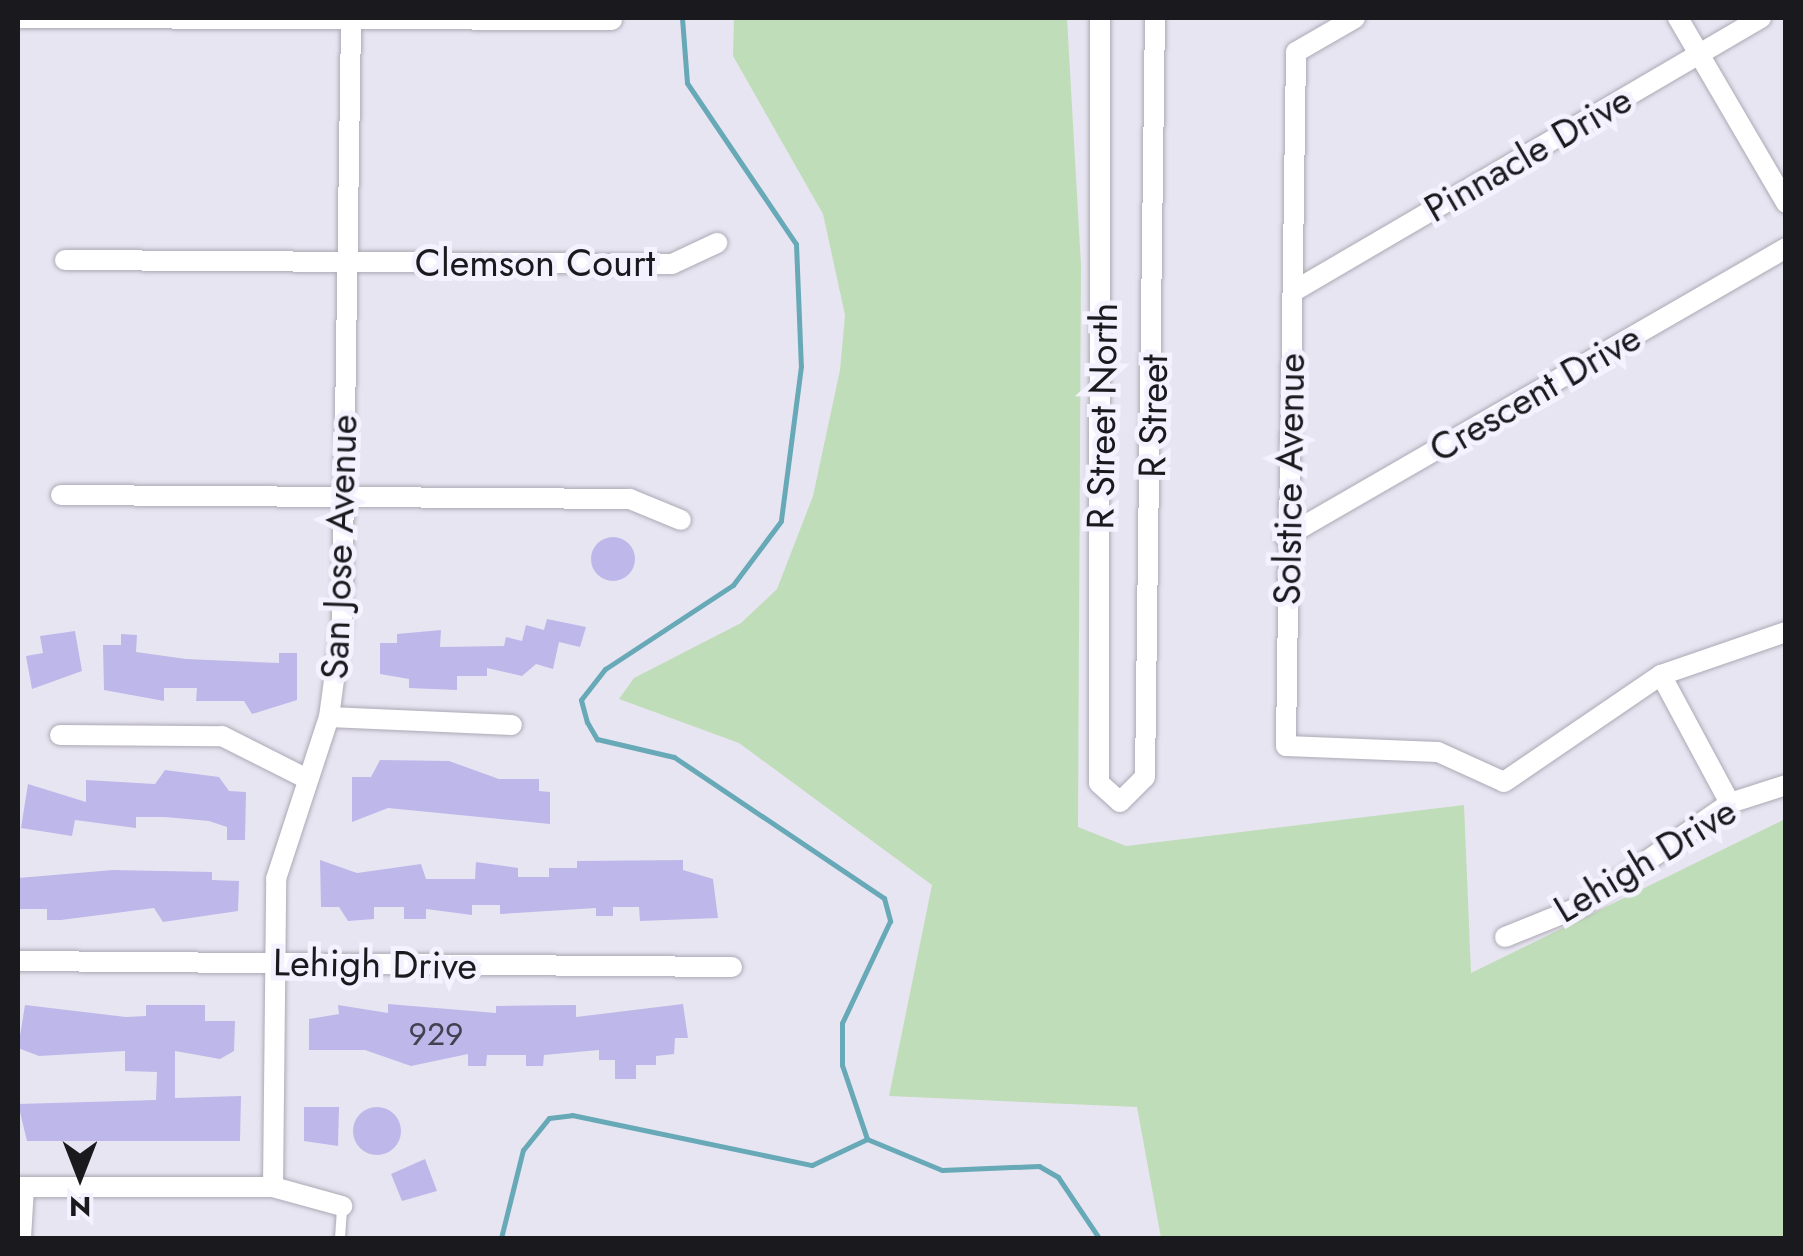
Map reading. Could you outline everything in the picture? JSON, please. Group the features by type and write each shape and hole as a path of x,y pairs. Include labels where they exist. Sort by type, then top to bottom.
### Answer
{"street":[{"path":"18,18 612,20"},
{"name":"San Jose Avenue","path":"272,1187 271,962 276,879 305,778 329,717 344,496 351,18"},
{"name":"R Street North","path":"1100,18 1099,783 1120,802"},
{"name":"R Street","path":"1120,802 1144,777 1155,18"},
{"name":"Solstice Avenue","path":"1354,18 1296,52 1294,291 1285,537 1290,751 1438,752 1504,782 1661,675"},
{"path":"1678,18 1695,56 1786,203"},
{"name":"Pinnacle Drive","path":"1294,291 1761,18"},
{"name":"Clemson Court","path":"65,260 672,264 717,243"},
{"name":"Crescent Drive","path":"1285,537 1786,248"},
{"path":"61,495 630,499 681,520"},
{"path":"1730,804 1661,675 1786,632"},
{"path":"329,717 512,725"},
{"path":"60,735 222,736 305,778"},
{"name":"Lehigh Drive","path":"1505,937 1582,906 1730,804 1786,785"},
{"name":"Lehigh Drive","path":"18,961 732,967"},
{"path":"21,1238 21,1187 272,1187 342,1206"}],"lane":[{"path":"340,1238 342,1206"}],"green space":[{"path":"734,18 1067,18 1081,265 1078,827 1126,846 1464,805 1471,973 1785,819 1785,1238 1161,1238 1137,1107 889,1096 932,885 739,743 619,699 634,678 741,623 777,589 813,496 840,370 845,315 823,214 733,56"}],"building":[{"path":"613,537 629,543 635,559 629,575 613,581 597,575 591,559 597,543"},
{"path":"547,619 586,627 580,647 559,642 553,669 536,664 522,676 487,668 487,676 457,676 457,690 409,688 409,679 380,674 380,643 397,643 397,634 441,630 440,647 504,646 506,637 522,641 526,625 544,630"},
{"path":"75,631 82,671 32,689 26,656 43,653 40,636"},
{"path":"121,634 137,635 136,652 186,659 279,663 279,653 297,653 297,700 252,714 244,701 196,701 197,688 164,688 164,701 104,690 103,645 121,645"},
{"path":"380,760 449,761 499,779 539,779 539,791 550,792 550,824 388,808 352,822 352,777 371,777"},
{"path":"165,770 219,777 229,791 246,792 245,840 227,840 227,827 209,821 165,817 136,817 136,828 75,820 72,836 21,828 28,784 86,802 86,780 155,784"},
{"path":"320,860 357,873 421,864 426,879 475,879 476,862 518,868 518,877 549,877 549,868 577,868 577,861 683,860 683,870 713,879 718,918 640,921 639,907 613,907 613,916 596,916 596,908 500,914 500,905 472,905 472,915 426,909 426,919 404,919 404,907 374,907 374,919 348,921 339,907 321,907"},
{"path":"113,870 212,872 212,880 239,881 238,911 163,922 154,908 61,920 47,920 47,909 18,909 18,878"},
{"path":"388,1004 496,1013 496,1006 576,1005 576,1017 683,1004 688,1038 675,1038 674,1054 656,1056 656,1065 636,1065 636,1079 615,1079 615,1060 599,1060 599,1050 544,1055 543,1066 526,1066 526,1055 487,1055 486,1066 468,1066 468,1054 411,1066 365,1050 309,1050 309,1019 339,1014 338,1005 388,1013"},
{"path":"25,1005 126,1017 146,1016 146,1005 205,1005 205,1021 235,1021 234,1051 220,1059 175,1051 175,1098 241,1096 240,1141 27,1141 18,1104 156,1100 157,1072 125,1071 125,1051 39,1056 18,1048"},
{"path":"304,1107 339,1107 338,1146 304,1141"},
{"path":"377,1107 394,1114 401,1131 394,1148 377,1155 360,1148 353,1131 360,1114"},
{"path":"425,1159 437,1191 402,1201 391,1174"}],"waterway":[{"path":"682,18 687,83 796,244 801,366 781,521 733,585 605,669 581,700 587,722 597,739 674,757 884,898 890,921 842,1023 842,1065 867,1139 942,1170 1039,1166 1058,1177 1099,1238"},
{"path":"501,1238 523,1150 549,1118 572,1115 812,1165 867,1139"}]}
